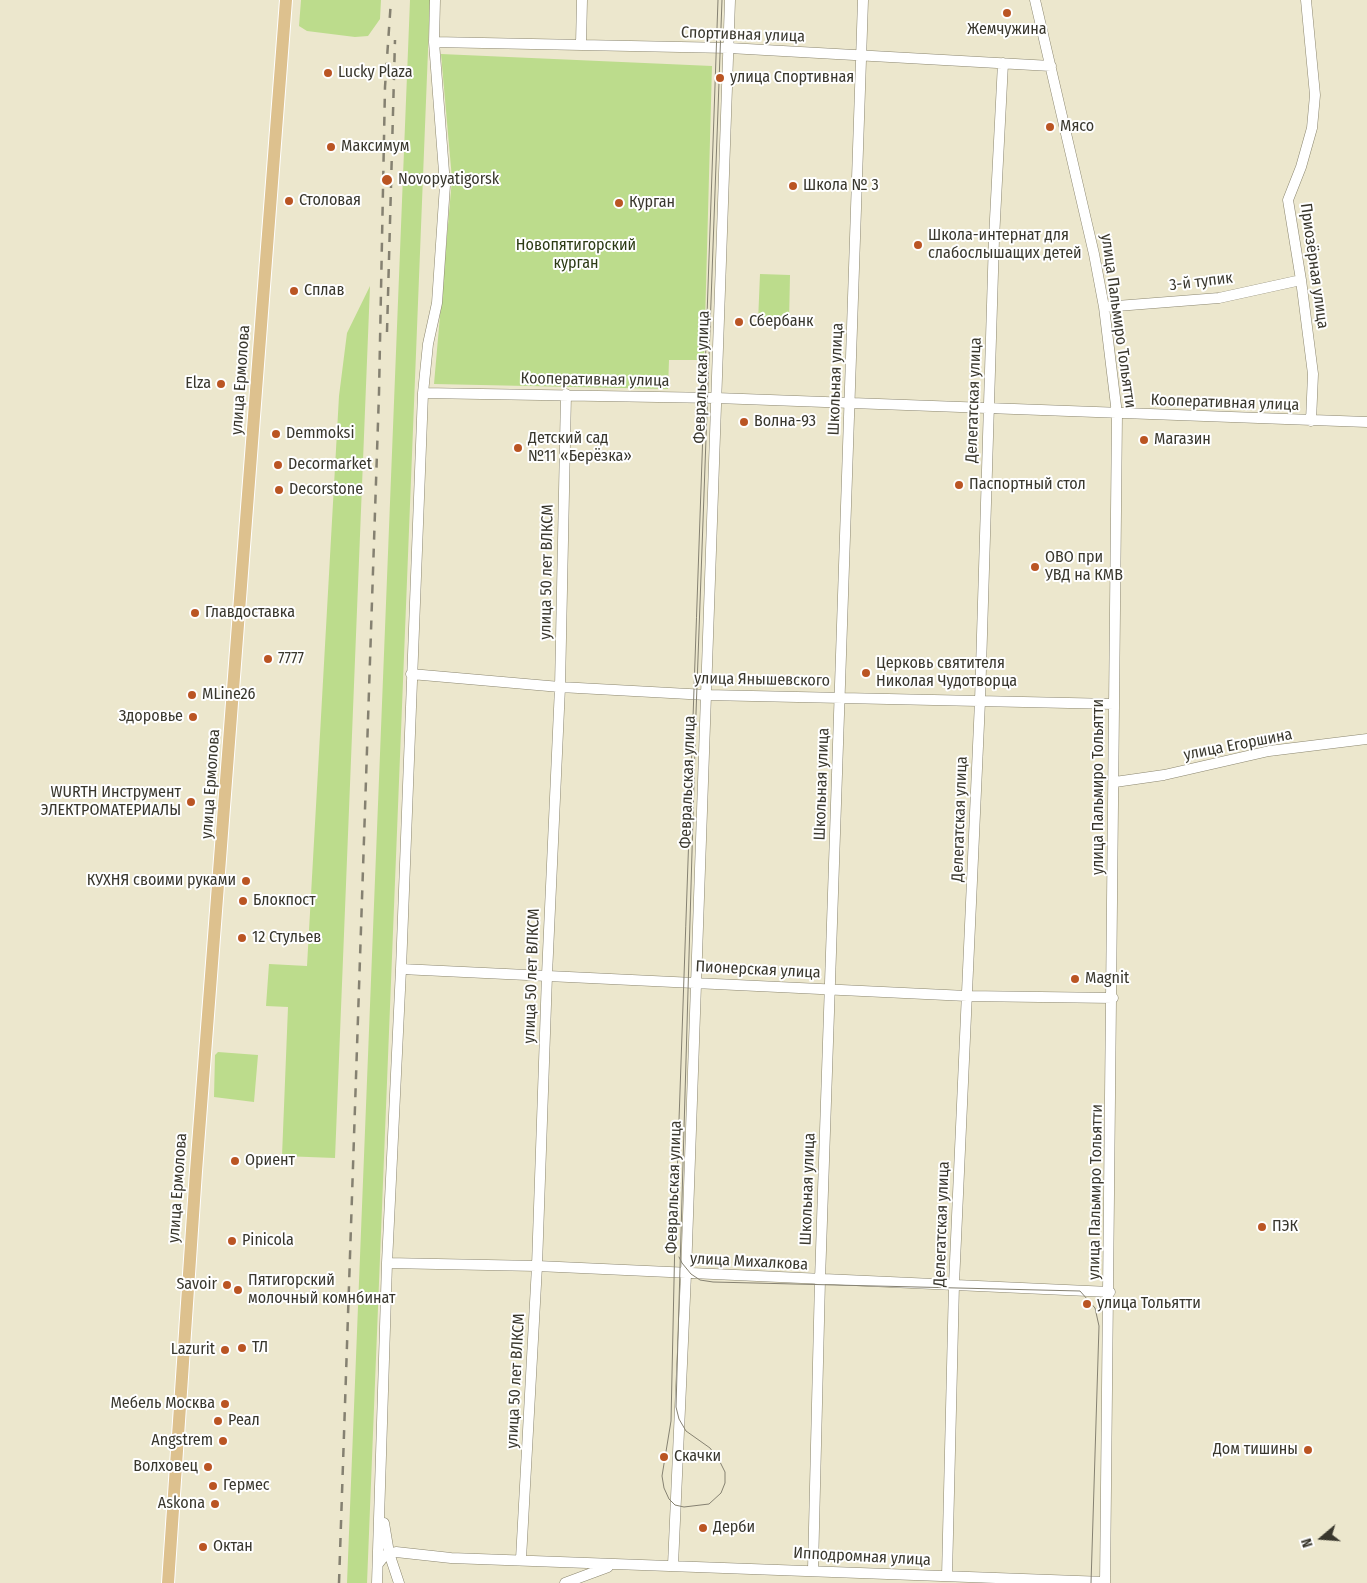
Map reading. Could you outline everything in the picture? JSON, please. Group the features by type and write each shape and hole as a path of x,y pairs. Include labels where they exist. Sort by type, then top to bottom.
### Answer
{"main road":[{"name":"улица Ермолова","path":"166,1579 286,0"}],"street":[{"path":"377,1583 387,1263 401,969 423,393 428,344 437,303 445,186 434,42 435,0"},
{"path":"581,44 582,0"},
{"name":"Февральская улица","path":"673,1565 686,1274 730,0"},
{"name":"Школьная улица","path":"813,1569 820,1280 851,404 863,0"},
{"name":"улица Пальмиро Тольятти","path":"1035,0 1084,204 1104,307 1117,414 1118,487 1114,704 1115,782 1110,1292 1105,1582"},
{"name":"Приозёрная улица","path":"1306,0 1315,96 1312,128 1301,167 1288,200 1313,374 1311,421"},
{"name":"Спортивная улица","path":"434,42 729,48 1051,66"},
{"name":"Делегатская улица","path":"948,1576 954,1284 980,701 994,240 1003,63"},
{"name":"3-й тупик","path":"1104,307 1219,298 1301,280"},
{"name":"Кооперативная улица","path":"423,393 716,398 989,410 1367,422"},
{"name":"улица 50 лет ВЛКСМ","path":"521,1559 537,1266 547,976 560,687 566,394"},
{"name":"улица Янышевского","path":"411,674 560,687 707,695 1114,704"},
{"name":"улица Егоршина","path":"1115,782 1164,775 1270,751 1367,739"},
{"name":"Пионерская улица","path":"401,969 967,996 1113,998"},
{"name":"улица Михалкова","path":"387,1263 537,1266 1110,1292"},
{"path":"381,1499 389,1553 399,1583"},
{"path":"378,1565 382,1558 389,1553"},
{"name":"Ипподромная улица","path":"389,1553 617,1565 813,1569 1105,1582"},
{"name":"Ипподромная улица","path":"564,1583 617,1565"}],"green space":[{"path":"301,0 381,0 380,19 368,36 355,37 307,31 299,26"},
{"path":"410,0 430,0 404,656 367,1583 347,1583"},
{"name":"Новопятигорский курган","path":"441,54 712,66 704,360 669,360 668,389 434,384 452,179"},
{"path":"760,274 790,275 789,323 758,322"},
{"path":"370,286 335,1158 282,1156 288,1007 266,1006 269,964 307,966 339,396 347,333"},
{"path":"218,1052 258,1055 254,1102 214,1097 215,1055"}],"tram line":[{"path":"718,0 675,1235 671,1421 662,1476 664,1488 669,1499 675,1505 684,1507 709,1504 721,1493 725,1483 725,1472 719,1460 710,1448 686,1431 679,1419 676,1407 696,713 722,0"},
{"path":"679,1257 691,1274 700,1280 713,1282 1080,1291 1095,1308 1099,1326 1091,1583"}],"railway":[{"path":"339,1583 379,393 385,87 391,0"},
{"path":"387,332 395,40"}],"place":[{"name":"Жемчужина","path":"1007,13"},
{"name":"Lucky Plaza","path":"328,73"},
{"name":"улица Спортивная","path":"720,78"},
{"name":"Мясо","path":"1050,127"},
{"name":"Максимум","path":"331,147"},
{"name":"Novopyatigorsk","path":"387,180"},
{"name":"Школа № 3","path":"793,186"},
{"name":"Столовая","path":"289,201"},
{"name":"Курган","path":"619,203"},
{"name":"Школа-интернат для слабослышащих детей","path":"918,245"},
{"name":"Сплав","path":"294,291"},
{"name":"Сбербанк","path":"739,322"},
{"name":"Elza","path":"221,384"},
{"name":"Волна-93","path":"744,422"},
{"name":"Demmoksi","path":"276,434"},
{"name":"Магазин","path":"1144,440"},
{"name":"Детский сад №11 «Берёзка»","path":"518,448"},
{"name":"Decormarket","path":"278,465"},
{"name":"Паспортный стол","path":"959,485"},
{"name":"Decorstone","path":"279,490"},
{"name":"ОВО при УВД на КМВ","path":"1035,567"},
{"name":"Главдоставка","path":"195,613"},
{"name":"7777","path":"268,659"},
{"name":"Церковь святителя Николая Чудотворца","path":"866,673"},
{"name":"MLine26","path":"192,695"},
{"name":"Здоровье","path":"193,717"},
{"name":"WURTH Инструмент ЭЛЕКТРОМАТЕРИАЛЫ","path":"191,802"},
{"name":"КУХНЯ своими руками","path":"246,881"},
{"name":"Блокпост","path":"243,901"},
{"name":"12 Стульев","path":"242,938"},
{"name":"Magnit","path":"1075,979"},
{"name":"Ориент","path":"235,1161"},
{"name":"ПЭК","path":"1262,1227"},
{"name":"Pinicola","path":"232,1241"},
{"name":"Savoir","path":"227,1285"},
{"name":"Пятигорский молочный комнбинат","path":"238,1290"},
{"name":"улица Тольятти","path":"1087,1304"},
{"name":"ТЛ","path":"242,1348"},
{"name":"Lazurit","path":"225,1350"},
{"name":"Мебель Москва","path":"225,1404"},
{"name":"Реал","path":"218,1421"},
{"name":"Angstrem","path":"223,1441"},
{"name":"Дом тишины","path":"1308,1450"},
{"name":"Скачки","path":"664,1457"},
{"name":"Волховец","path":"208,1467"},
{"name":"Гермес","path":"213,1486"},
{"name":"Askona","path":"215,1504"},
{"name":"Дерби","path":"703,1528"},
{"name":"Октан","path":"203,1547"}]}
